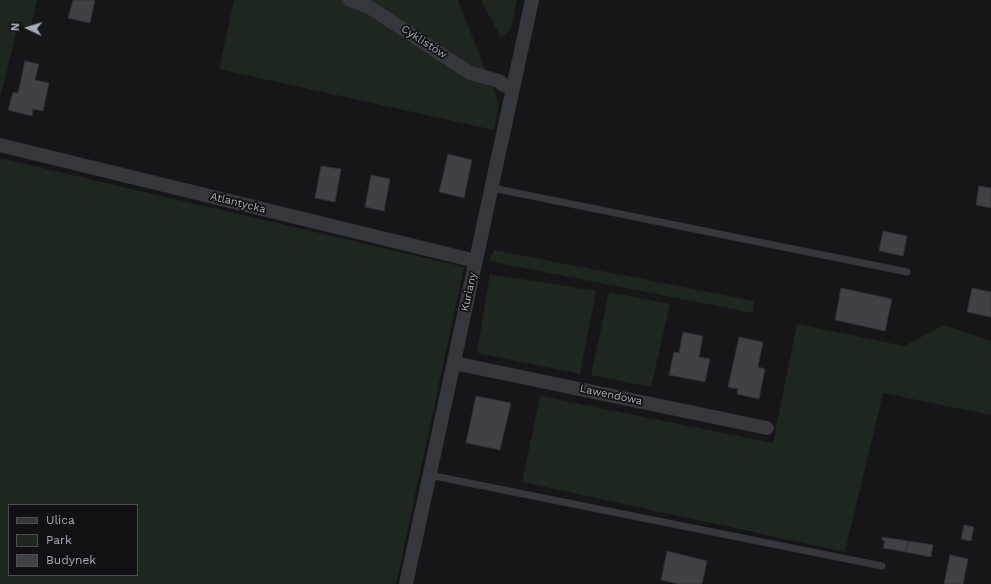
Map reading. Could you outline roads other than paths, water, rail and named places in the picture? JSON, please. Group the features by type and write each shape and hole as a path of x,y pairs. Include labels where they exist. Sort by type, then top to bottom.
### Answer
{"street":[{"name":"Cyklistów","path":"350,0 376,12 470,73 500,81 502,84 513,88"},
{"name":"Kuriany","path":"406,584 532,0"},
{"name":"Atlantycka","path":"0,145 476,261"},
{"name":"Lawendowa","path":"454,363 767,428"}],"lane":[{"path":"492,188 908,272"},
{"path":"429,475 882,566"}]}
